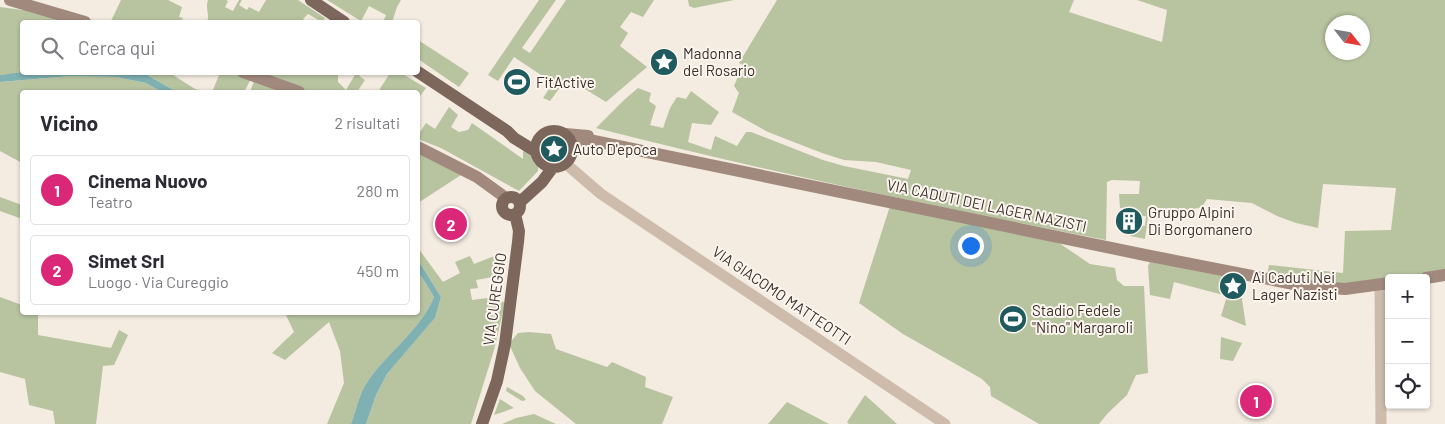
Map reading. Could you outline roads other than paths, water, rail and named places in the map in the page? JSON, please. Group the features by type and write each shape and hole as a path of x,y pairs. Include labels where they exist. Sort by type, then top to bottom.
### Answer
{"main road":[{"path":"10,0 78,20"},
{"path":"311,0 341,20"},
{"path":"420,73 507,131 526,138 536,146"},
{"path":"251,75 292,90"},
{"path":"555,166 538,159 536,146 541,136 549,131 565,134 570,141 572,150"},
{"name":"VIA CADUTI DEI LAGER NAZISTI","path":"565,134 588,136 589,140 1304,286 1345,289 1384,283"},
{"path":"420,148 477,177 506,198 513,197 518,208 555,166 569,159 572,150 581,141 589,140"},
{"name":"VIA CUREGGIO","path":"482,424 495,389 504,344 518,242 518,208"},
{"path":"1430,277 1445,275"}],"street":[{"name":"VIA GIACOMO MATTEOTTI","path":"555,166 584,186 601,194 945,424"},
{"path":"1381,424 1384,283"}],"water":[{"path":"20,72 20,75 147,75 173,90 158,90 146,83 116,77 71,76 0,82 0,75"},
{"path":"420,263 441,297 435,318 387,374 376,395 366,424 351,424 359,398 366,384 420,321 434,297 420,274"}],"place":[{"name":"Madonna del Rosario","path":"664,62"},
{"name":"FitActive","path":"517,82"},
{"name":"Auto D'epoca","path":"554,149"},
{"name":"Gruppo Alpini Di Borgomanero","path":"1129,221"},
{"name":"Simet Srl","path":"451,224"},
{"name":"Ai Caduti Nei Lager Nazisti","path":"1233,286"},
{"name":"Stadio Fedele \"Nino\" Margaroli","path":"1013,319"},
{"name":"Cinema Nuovo","path":"1256,401"}]}
